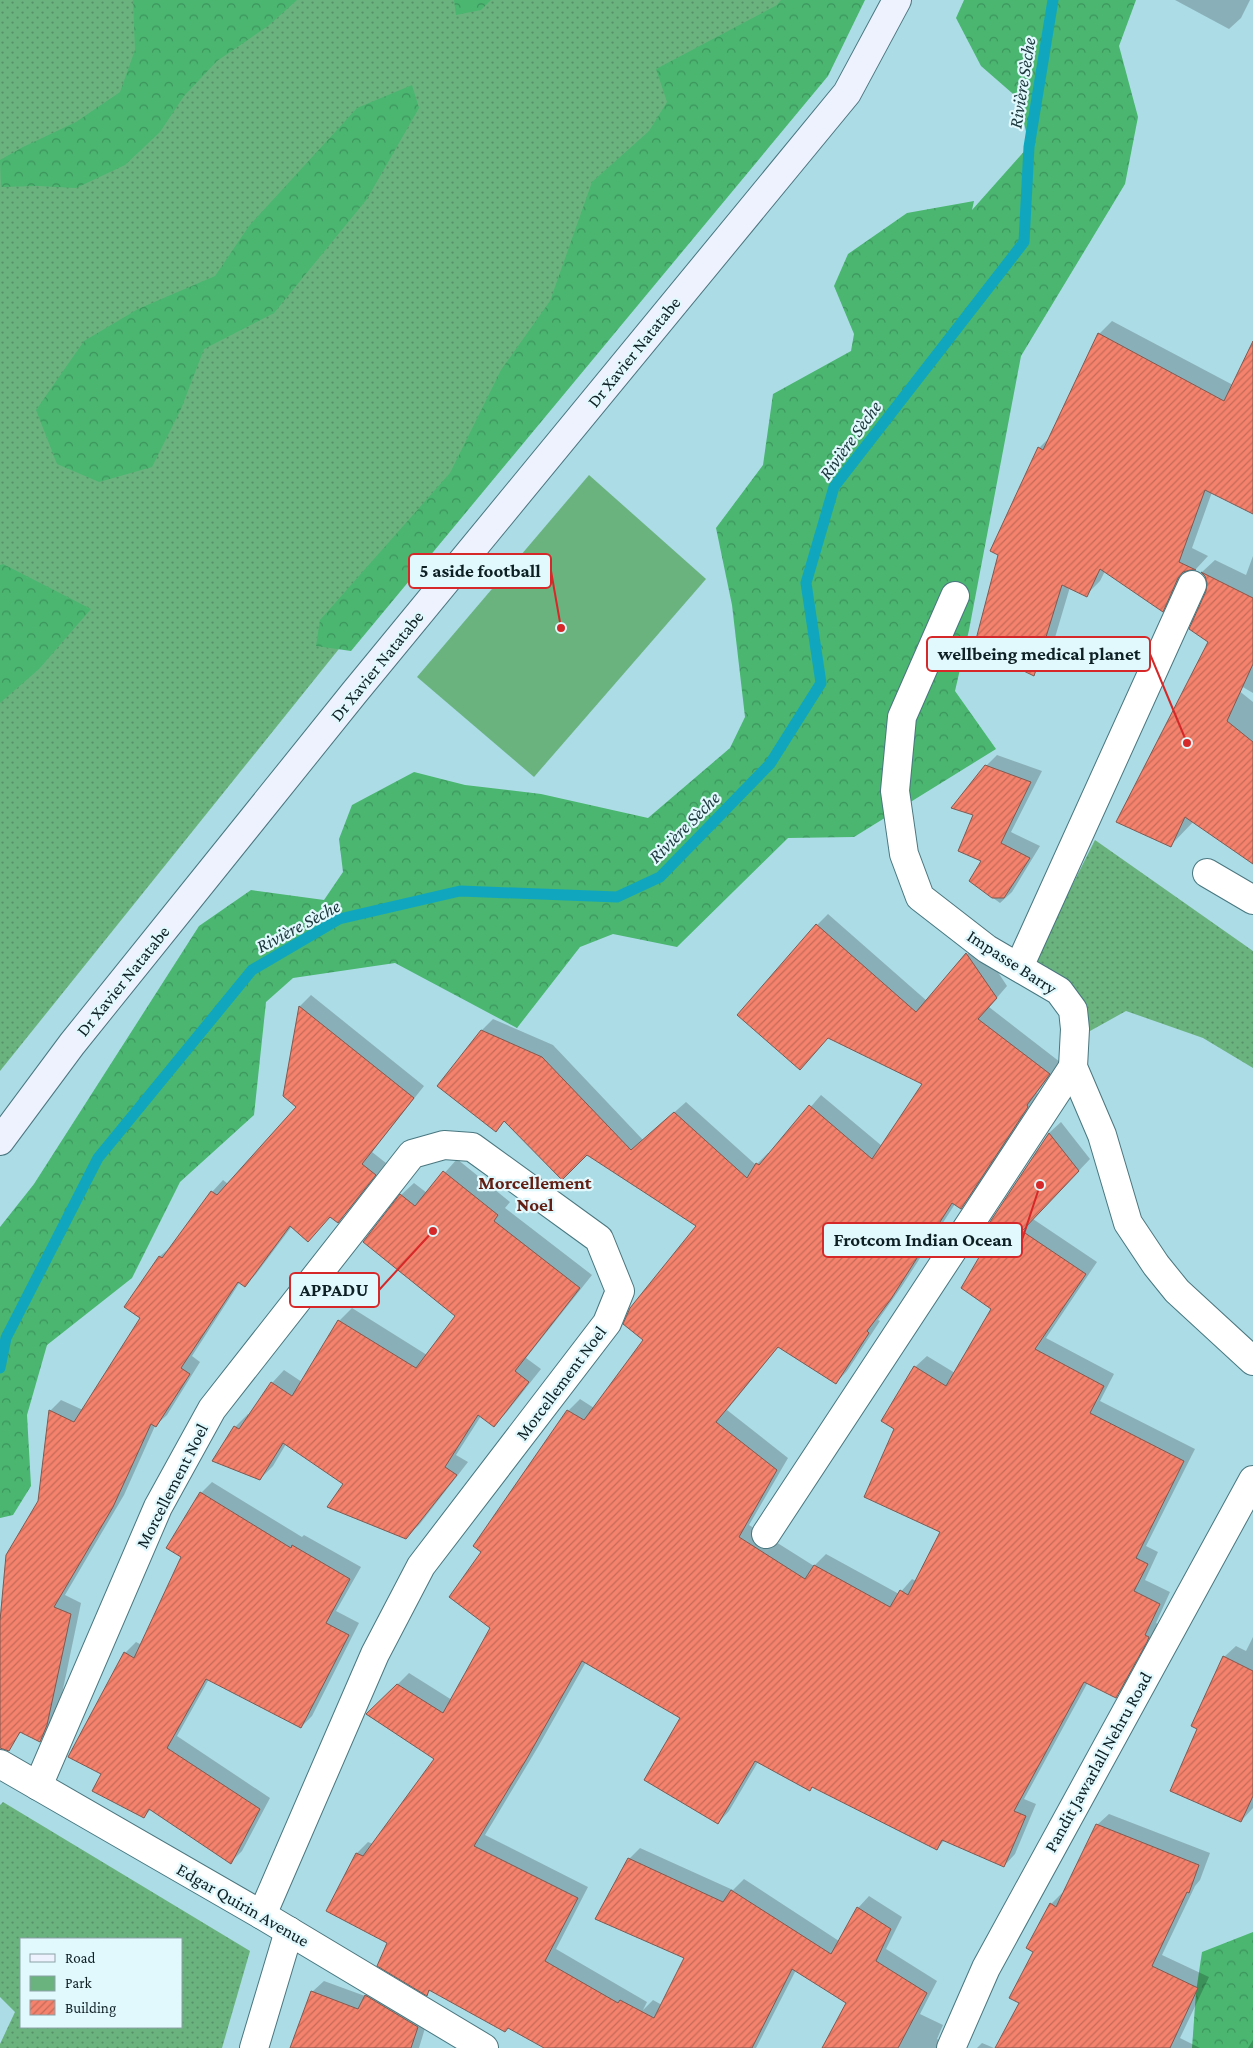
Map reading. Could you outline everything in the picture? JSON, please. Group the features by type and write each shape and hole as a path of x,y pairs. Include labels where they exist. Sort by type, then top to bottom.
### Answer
{"main road":[{"name":"Dr Xavier Natatabe","path":"0,1141 72,1044 354,693 847,92 897,0"}],"street":[{"path":"1019,967 1192,585"},
{"name":"Impasse Barry","path":"955,596 902,717 896,791 904,854 920,897 987,949 1059,990 1072,1010 1075,1029 1074,1066 1102,1135 1128,1223 1156,1265 1177,1291 1253,1361"},
{"path":"1206,873 1253,900"},
{"path":"766,1534 1074,1066"},
{"name":"Morcellement Noel","path":"38,1786 158,1507 212,1409 412,1154 444,1145 472,1147 599,1239 620,1290 607,1323 421,1566 375,1654 262,1915"},
{"name":"Pandit Jawarlall Nehru Road","path":"951,2048 986,1968 1253,1480"},
{"name":"Edgar Quirin Avenue","path":"0,1764 262,1915 484,2048"},
{"path":"254,2048 289,1931"}],"green space":[{"path":"0,0 842,0 815,56 0,1071"},
{"path":"133,0 297,0 268,26 217,61 184,96 160,132 125,165 76,188 1,187 0,160 76,122 120,92 135,50"},
{"path":"454,0 491,0 481,10 456,15"},
{"path":"781,0 865,0 828,76 351,651 316,646 320,620 450,473 501,370 550,301 592,182 649,131 667,102 656,69 777,5"},
{"path":"964,0 1136,0 1119,46 1138,117 1125,184 1021,356 969,630 955,691 996,749 854,837 788,838 677,947 613,934 580,947 517,1028 395,963 293,978 266,1002 254,1115 180,1182 132,1278 47,1345 27,1415 31,1486 13,1515 0,1518 0,1227 34,1184 199,926 251,890 324,900 343,872 339,839 352,805 414,772 465,785 541,794 648,818 730,748 745,717 732,605 716,528 763,465 773,394 851,351 854,334 834,286 848,254 907,213 974,201 972,210 1029,146 1019,99 981,66 956,18"},
{"path":"412,85 419,108 367,199 274,313 204,349 181,409 152,467 99,482 57,464 36,410 84,341 138,309 215,276 249,226 357,108"},
{"path":"589,475 706,579 534,777 417,677"},
{"path":"3,564 91,609 39,669 0,703 0,565"},
{"path":"1095,840 1253,951 1253,1068 1203,1038 1126,1011 1072,1041 1034,961"},
{"path":"3,1802 250,1951 222,2048 0,2048 0,2044 15,2012 0,1997 0,1805"},
{"path":"1253,1932 1253,2048 1192,2048 1196,1992 1202,1952"}],"building":[{"path":"1098,333 1224,401 1253,341 1253,514 1205,490 1179,562 1196,570 1183,572 1178,578 1163,612 1100,569 1087,597 1062,585 1034,676 974,647 998,555 990,551 1038,447 1043,450"},
{"path":"1201,572 1253,598 1253,664 1227,721 1253,742 1253,864 1185,817 1171,847 1116,822 1208,642 1189,629 1206,591 1207,583 1205,576"},
{"path":"985,765 1031,782 1001,843 1030,858 1004,898 992,898 969,881 981,861 958,851 973,815 951,808"},
{"path":"816,924 916,1012 966,953 997,998 978,1019 1050,1074 1027,1105 1028,1107 961,1209 952,1203 891,1299 867,1331 869,1333 836,1384 778,1347 716,1422 777,1470 739,1537 805,1579 814,1565 890,1607 900,1590 908,1595 940,1532 864,1497 894,1429 881,1421 914,1366 946,1386 991,1309 961,1288 995,1230 988,1225 1049,1133 1079,1171 1022,1231 1086,1274 1035,1349 1104,1386 1090,1413 1184,1461 1136,1558 1148,1564 1134,1591 1160,1604 1145,1635 1149,1637 1147,1642 1116,1698 1084,1682 1014,1811 1026,1816 1004,1867 942,1840 937,1850 812,1787 810,1791 755,1761 718,1824 644,1780 680,1718 582,1661 526,1760 474,1846 578,1898 545,1961 618,2003 620,2000 654,2018 684,1958 595,1919 628,1858 723,1902 731,1890 831,1954 857,1907 891,1929 876,1961 927,1993 898,2048 822,2048 846,2003 792,1969 752,2048 544,2048 508,2028 505,2032 429,1990 427,1996 377,1966 387,1943 326,1911 356,1853 363,1856 434,1759 366,1714 397,1684 443,1713 490,1628 449,1597 481,1552 473,1546 567,1410 584,1420 643,1340 623,1324 630,1308 696,1226 587,1155 562,1180 504,1121 496,1132 437,1086 481,1030 542,1057 631,1150 674,1112 747,1178 756,1163 759,1165 809,1105 872,1159 922,1084 828,1038 800,1070 737,1015"},
{"path":"299,1006 414,1098 362,1164 376,1175 338,1223 330,1217 308,1242 290,1226 245,1287 238,1282 181,1368 190,1374 156,1427 151,1424 113,1507 54,1607 71,1614 47,1725 40,1742 20,1732 9,1751 0,1748 0,1621 6,1555 38,1501 49,1410 74,1422 140,1318 124,1307 159,1256 162,1258 211,1191 217,1195 296,1107 283,1096"},
{"path":"443,1171 498,1215 494,1221 580,1288 515,1371 529,1382 494,1427 478,1415 445,1467 457,1475 406,1539 327,1507 343,1484 283,1443 260,1480 212,1461 234,1426 239,1429 271,1382 292,1396 338,1320 416,1368 455,1316 363,1242 400,1194 415,1206"},
{"path":"200,1492 291,1548 292,1545 350,1579 326,1623 349,1635 301,1728 206,1679 167,1748 260,1809 231,1864 149,1809 144,1818 92,1791 101,1774 68,1757 124,1652 134,1658 181,1557 166,1548"},
{"path":"1223,1656 1253,1671 1253,1796 1241,1822 1170,1791 1197,1729 1191,1726"},
{"path":"1096,1824 1199,1865 1189,1893 1187,1892 1152,1966 1198,1988 1170,2048 995,2048 1019,2003 1009,1998 1033,1952 1026,1948 1050,1903 1056,1907"},
{"path":"311,1991 358,2009 365,1995 418,2027 411,2048 290,2048"}],"waterway":[{"name":"Rivière Sèche","path":"0,1368 6,1338 98,1158 252,970 339,919 460,891 617,897 660,877 770,764 821,683 806,583 834,487 1024,242 1029,147 1053,0"}],"place":[{"name":"5 aside football","path":"561,628"},
{"name":"wellbeing medical planet","path":"1187,743"},
{"name":"Frotcom Indian Ocean","path":"1040,1185"},
{"name":"APPADU","path":"433,1231"}],"district":[{"name":"Morcellement Noel","path":"535,1193"}]}
